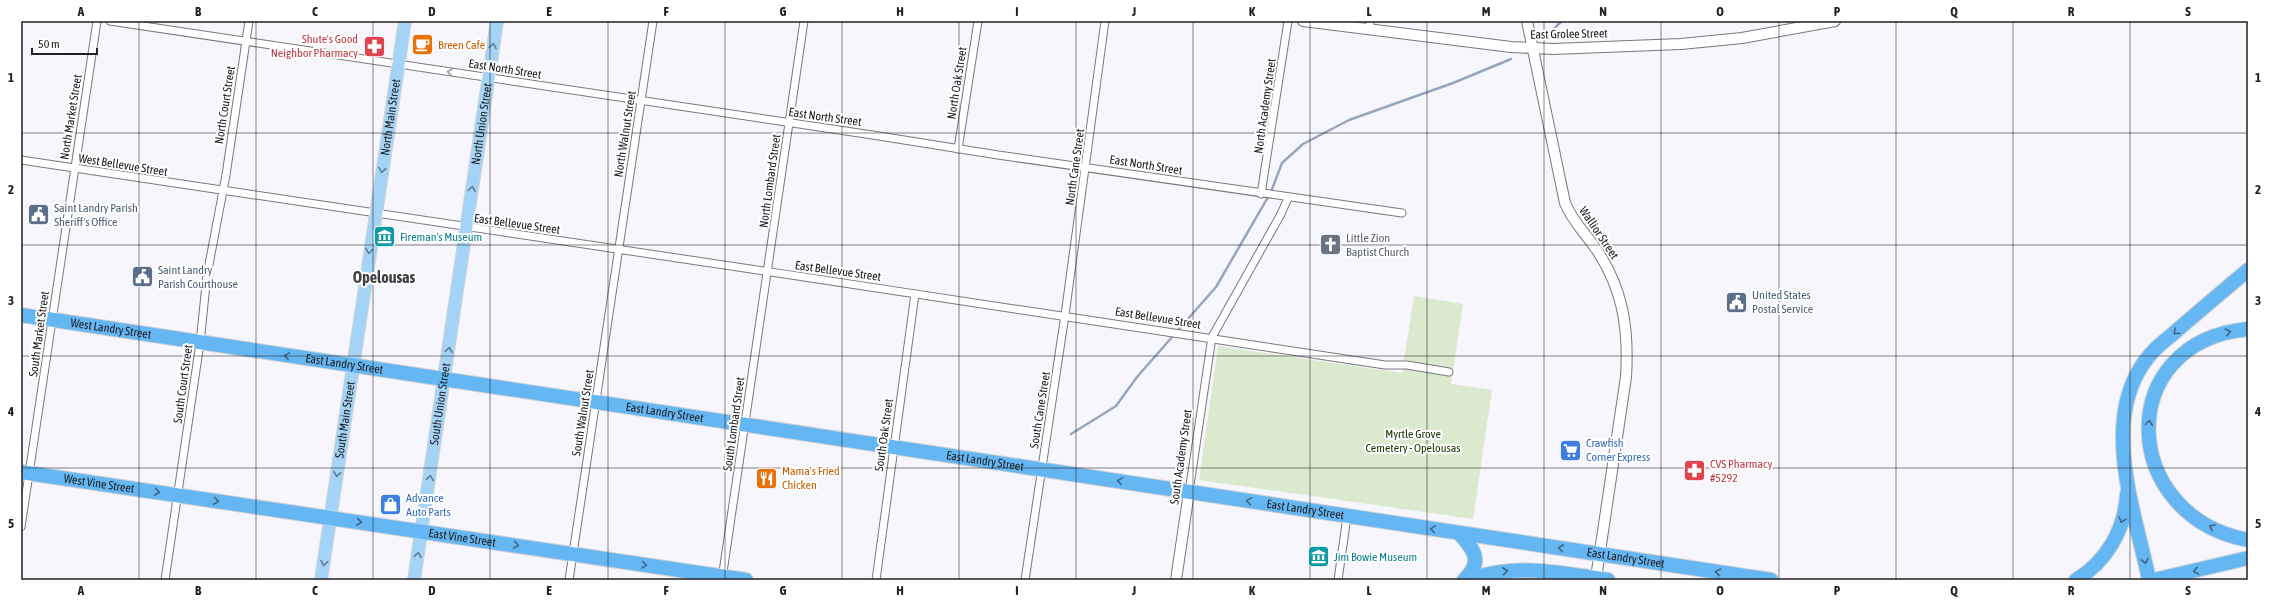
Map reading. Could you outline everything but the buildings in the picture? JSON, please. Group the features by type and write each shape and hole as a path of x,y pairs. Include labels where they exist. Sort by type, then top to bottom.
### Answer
{"highway":[{"path":"2149,580 2128,482 2122,436 2125,407 2135,380 2149,356 2248,270"},
{"name":"West Landry Street","path":"21,316 52,319 200,343"},
{"path":"2248,329 2228,331 2206,340 2179,358 2162,380 2151,403 2148,442 2157,472 2180,506 2196,519 2214,529 2248,540"},
{"name":"East Landry Street","path":"200,343 893,448 1042,469 1460,534 1600,553 1770,580"},
{"name":"West Vine Street","path":"25,473 178,495"},
{"path":"2076,580 2100,562 2112,546 2126,506 2128,482"},
{"name":"East Vine Street","path":"178,495 573,554 722,578 746,580"},
{"path":"1460,534 1471,547 1476,560 1472,572 1464,580"},
{"path":"2154,580 2248,558"},
{"path":"1467,580 1488,573 1522,569 1602,579"}],"main road":[{"name":"North Main Street","path":"375,213 405,21"},
{"name":"North Union Street","path":"466,227 497,21"},
{"name":"South Main Street","path":"321,580 375,213"},
{"name":"South Union Street","path":"414,580 466,227"}],"street":[{"name":"North Market Street","path":"74,168 97,21"},
{"name":"East North Street","path":"110,21 1085,168 1402,214"},
{"name":"North Court Street","path":"222,191 249,21"},
{"name":"North Walnut Street","path":"619,250 653,21"},
{"name":"North Lombard Street","path":"767,272 804,21"},
{"name":"North Oak Street","path":"958,149 978,21"},
{"name":"North Cane Street","path":"1065,315 1105,21"},
{"name":"North Academy Street","path":"1264,194 1288,21"},
{"name":"East Grolee Street","path":"1303,21 1370,25 1533,49 1681,44 1742,38 1835,21"},
{"name":"Wallior Street","path":"1527,21 1565,203 1574,222 1594,246 1605,264 1620,298 1626,326 1628,346 1626,377 1600,553 1602,579"},
{"name":"West Bellevue Street","path":"21,160 222,191"},
{"name":"South Market Street","path":"21,527 25,473 52,319 74,168"},
{"name":"East Bellevue Street","path":"222,191 1065,315 1385,365 1407,365 1450,372"},
{"name":"South Court Street","path":"165,580 200,343 207,275 222,191"},
{"path":"1212,337 1281,214 1288,198"},
{"name":"South Walnut Street","path":"569,580 619,250"},
{"name":"South Lombard Street","path":"722,578 767,272"},
{"name":"South Oak Street","path":"876,580 915,294"},
{"name":"South Cane Street","path":"1025,580 1065,315"},
{"name":"South Academy Street","path":"1176,580 1212,337"},
{"path":"1338,580 1347,516"}],"green space":[{"name":"Myrtle Grove Cemetery - Opelousas","path":"1414,296 1463,304 1451,384 1492,390 1473,519 1199,480 1218,346 1402,373"}],"waterway":[{"path":"1547,35 1562,21"},
{"path":"1071,434 1116,406 1137,377 1216,287 1271,192 1282,163 1303,144 1349,120 1453,83 1511,59"}],"place":[{"name":"Breen Cafe","path":"423,45"},
{"name":"Shute's Good Neighbor Pharmacy","path":"374,46"},
{"name":"Saint Landry Parish Sheriff's Office","path":"38,215"},
{"name":"Fireman's Museum","path":"384,237"},
{"name":"Little Zion Baptist Church","path":"1331,245"},
{"name":"Saint Landry Parish Courthouse","path":"142,277"},
{"name":"United States Postal Service","path":"1737,302"},
{"name":"Crawfish Corner Express","path":"1570,450"},
{"name":"CVS Pharmacy #5292","path":"1695,471"},
{"name":"Mama's Fried Chicken","path":"767,478"},
{"name":"Advance Auto Parts","path":"391,505"},
{"name":"Jim Bowie Museum","path":"1318,557"}],"district":[{"name":"Opelousas","path":"384,277"}]}
